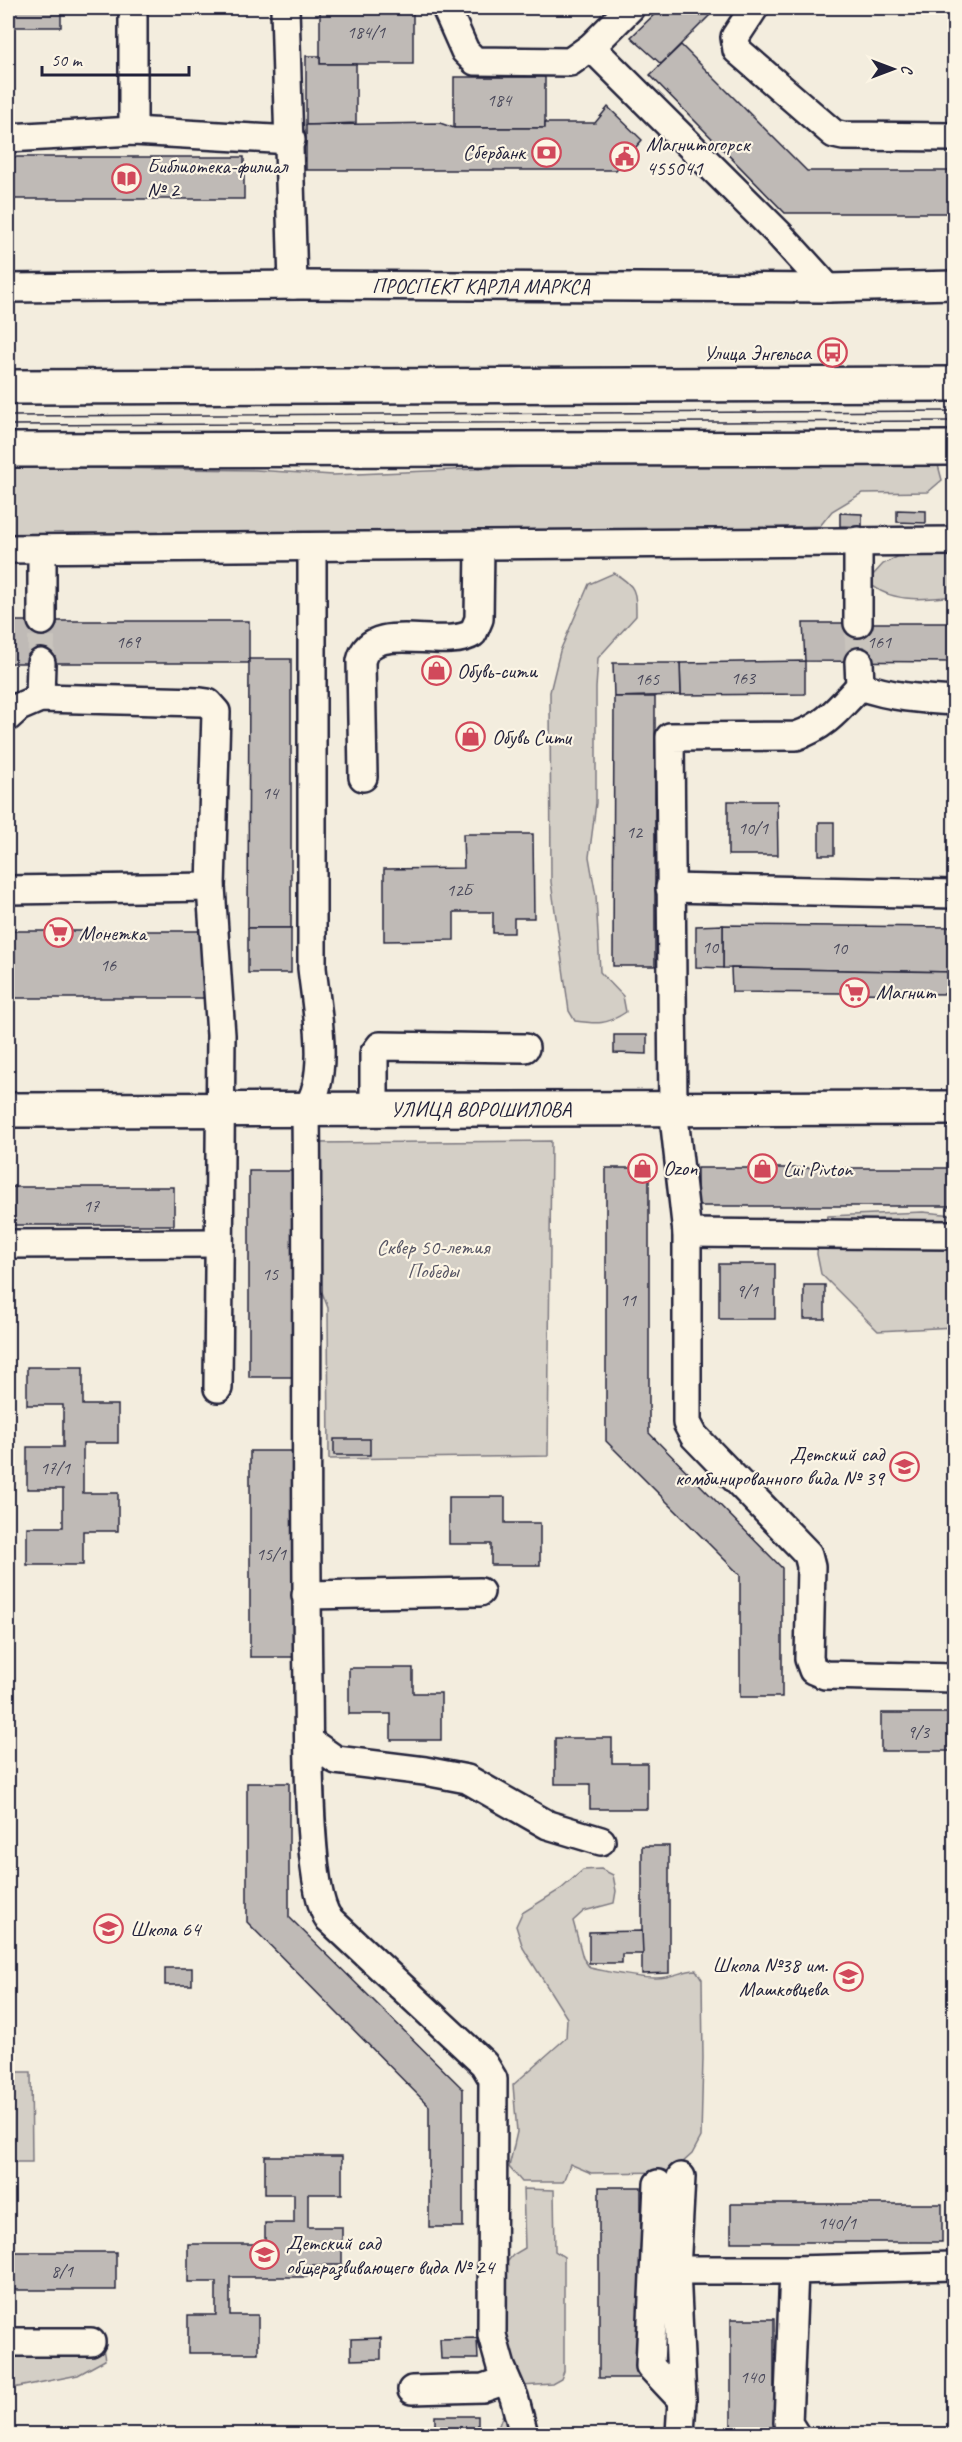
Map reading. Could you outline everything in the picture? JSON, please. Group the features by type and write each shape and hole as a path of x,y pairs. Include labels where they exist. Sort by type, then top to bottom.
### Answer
{"main road":[{"path":"8,387 954,384"},
{"path":"8,450 954,448"},
{"name":"УЛИЦА ВОРОШИЛОВА","path":"8,1110 954,1107"}],"street":[{"path":"133,8 133,131"},
{"path":"285,8 291,140 293,285"},
{"path":"446,8 465,51 475,60 565,63 575,60 591,47 630,8"},
{"path":"754,8 735,37 737,50 834,134 954,137"},
{"path":"591,47 779,234 828,288"},
{"path":"8,138 133,131 291,140"},
{"path":"750,287 767,279 777,270 781,261 779,234"},
{"name":"ПРОСПЕКТ КАРЛА МАРКСА","path":"8,288 293,285 828,288 954,285"},
{"path":"858,541 858,623"},
{"path":"8,549 954,541"},
{"path":"363,777 361,660 363,652 368,645 383,639 459,638 473,633 479,619 480,545"},
{"path":"312,547 312,968 319,1032 320,1067 313,1101 306,1109 306,1595 315,1871 324,1913 484,2064 493,2079 492,2335 506,2380 514,2397 524,2434"},
{"path":"42,549 42,621"},
{"path":"40,698 41,663"},
{"path":"954,701 906,699 859,674 828,720 814,730 796,736 670,737 673,1108 687,1233 687,1423 694,1436 808,1554 811,1566 810,1665 813,1670 825,1675 954,1678"},
{"path":"8,717 19,707 40,698 201,702 213,707 217,718 211,888 221,1035 218,1388"},
{"path":"8,890 211,888"},
{"path":"670,888 954,894"},
{"path":"374,1109 374,1054 380,1046 525,1048"},
{"path":"687,1233 954,1235"},
{"path":"8,1244 219,1243"},
{"path":"306,1595 480,1592"},
{"path":"309,1742 336,1760 425,1771 467,1779 548,1825 601,1841"},
{"path":"680,2434 682,2400 670,2181 650,2366 682,2400"},
{"path":"676,2270 954,2266"},
{"path":"794,2270 788,2423 795,2434"},
{"path":"8,2342 91,2342"},
{"path":"412,2390 483,2388 506,2380"}],"green space":[{"path":"733,462 938,465 942,480 928,492 862,493 832,511 820,526 496,538 8,542 8,467 255,470 333,475"},
{"path":"903,554 954,554 954,596 922,599 901,597 873,586 873,575 883,564"},
{"path":"614,573 631,586 636,601 636,616 598,658 596,803 589,857 596,896 600,972 623,996 626,1012 607,1021 590,1023 575,1021 569,1011 551,882 550,692 560,651 589,584"},
{"name":"Сквер 50-летия Победы","path":"551,1141 548,1456 329,1459 328,1308 314,1271 314,1143"},
{"path":"923,1212 954,1215 954,1327 878,1331 821,1274 817,1254 823,1223 828,1216"},
{"path":"601,1869 613,1875 616,1891 614,1903 584,1911 573,1921 583,1958 590,1968 655,1978 696,1970 702,1979 701,2137 692,2154 672,2172 591,2173 570,2164 563,2182 522,2182 509,2167 517,2132 513,2085 566,2038 567,2018 523,1948 516,1926 522,1913 561,1889 583,1870"},
{"path":"8,2072 31,2072 32,2162 8,2162"},
{"path":"523,2189 554,2190 555,2251 564,2257 564,2371 561,2379 552,2384 522,2386 503,2354 503,2267 513,2255 525,2248"},
{"path":"8,2327 63,2332 102,2342 105,2360 78,2375 8,2389"},
{"path":"510,2410 521,2434 496,2434 503,2414"}],"building":[{"path":"8,8 61,8 61,27 8,27"},
{"path":"153,8 188,8 188,10 153,10"},
{"path":"320,8 413,8 413,64 320,64"},
{"path":"661,8 717,8 661,64 631,37"},
{"path":"681,45 807,171 954,171 954,213 785,213 650,75"},
{"path":"306,56 320,56 320,64 356,64 356,123 306,125"},
{"path":"454,77 545,77 545,128 454,128"},
{"path":"608,107 642,140 616,170 306,170 306,125 440,123 454,128 545,128 545,123 595,123"},
{"name":"Библиотека-филиал № 2","path":"8,157 244,157 244,199 8,199"},
{"path":"897,510 926,511 926,523 897,522"},
{"path":"840,513 862,514 862,527 840,526"},
{"path":"8,621 249,621 249,663 8,663"},
{"path":"803,623 954,623 954,662 805,661"},
{"path":"249,659 291,659 291,928 248,928"},
{"path":"805,661 805,694 681,695 680,663"},
{"path":"613,663 680,663 681,695 614,697"},
{"path":"614,697 655,697 655,966 613,966"},
{"path":"8,800 11,800 11,834 8,834"},
{"path":"728,801 777,801 778,855 728,855"},
{"path":"819,822 834,822 834,855 819,855"},
{"path":"463,834 533,834 534,918 514,918 514,933 493,933 493,912 454,912 454,940 384,941 384,869 464,868"},
{"path":"723,925 954,927 954,972 723,968"},
{"path":"723,925 723,968 696,967 696,926"},
{"path":"248,928 291,928 291,973 248,973"},
{"path":"8,931 208,931 208,998 8,998"},
{"path":"731,968 954,972 954,994 732,992"},
{"path":"614,1035 647,1035 647,1054 614,1053"},
{"path":"606,1168 649,1168 649,1433 782,1568 782,1697 740,1697 740,1575 606,1441"},
{"path":"697,1168 954,1168 954,1206 697,1206"},
{"path":"249,1171 292,1171 292,1377 249,1377"},
{"path":"8,1187 174,1187 174,1225 8,1225"},
{"path":"719,1264 775,1264 775,1319 719,1319"},
{"path":"804,1285 825,1285 825,1319 804,1319"},
{"path":"27,1367 83,1367 83,1405 118,1405 118,1443 83,1443 83,1493 118,1493 118,1531 83,1531 83,1565 27,1565 27,1527 63,1527 63,1489 27,1489 27,1447 63,1447 63,1405 27,1405"},
{"path":"334,1439 370,1439 370,1455 334,1455"},
{"path":"250,1451 293,1451 293,1657 250,1657"},
{"path":"449,1497 505,1497 505,1523 540,1523 540,1565 491,1565 491,1544 449,1544"},
{"path":"349,1668 413,1668 413,1693 441,1693 441,1740 391,1740 391,1714 349,1714"},
{"path":"881,1713 954,1713 954,1751 881,1751"},
{"path":"555,1738 612,1738 612,1763 647,1763 647,1809 590,1809 590,1784 555,1784"},
{"path":"247,1783 289,1783 289,1917 463,2089 463,2227 429,2227 429,2106 247,1922"},
{"path":"642,1846 669,1846 669,1973 642,1974"},
{"path":"642,1931 643,1954 622,1954 622,1963 589,1963 589,1932"},
{"path":"165,1968 192,1968 192,1985 165,1985"},
{"name":"Детский сад общеразвивающего вида № 24","path":"265,2156 342,2156 342,2194 308,2194 308,2227 342,2227 342,2265 308,2265 307,2277 230,2277 230,2315 258,2315 258,2353 188,2353 188,2315 216,2315 216,2282 188,2282 188,2244 265,2244 265,2223 294,2223 294,2194 265,2194"},
{"path":"599,2187 641,2187 641,2378 599,2378"},
{"path":"731,2204 942,2204 942,2242 731,2242"},
{"path":"8,2252 116,2252 116,2290 8,2290"},
{"path":"731,2319 774,2319 774,2434 731,2434"},
{"path":"381,2338 381,2359 351,2360 351,2339"},
{"path":"477,2338 478,2359 441,2359 440,2339"},
{"path":"435,2416 478,2416 478,2434 435,2434"}],"tunnel":[{"path":"41,663 42,621"},
{"path":"858,623 859,662"}],"tram line":[{"path":"8,416 954,411"},
{"path":"8,425 954,421"}],"place":[{"name":"Сбербанк","path":"546,152"},
{"name":"Магнитогорск 455041","path":"625,156"},
{"name":"Библиотека-филиал № 2","path":"126,178"},
{"name":"Улица Энгельса","path":"832,353"},
{"name":"Обувь-сити","path":"436,671"},
{"name":"Обувь Сити","path":"471,737"},
{"name":"Монетка","path":"58,933"},
{"name":"Магнит","path":"855,992"},
{"name":"Ozon","path":"642,1168"},
{"name":"Lui Pivton","path":"762,1169"},
{"name":"Детский сад комбинированного вида № 39","path":"905,1466"},
{"name":"Школа 64","path":"109,1929"},
{"name":"Школа №38 им. Машковцева","path":"849,1977"},
{"name":"Детский сад общеразвивающего вида № 24","path":"265,2255"}]}
